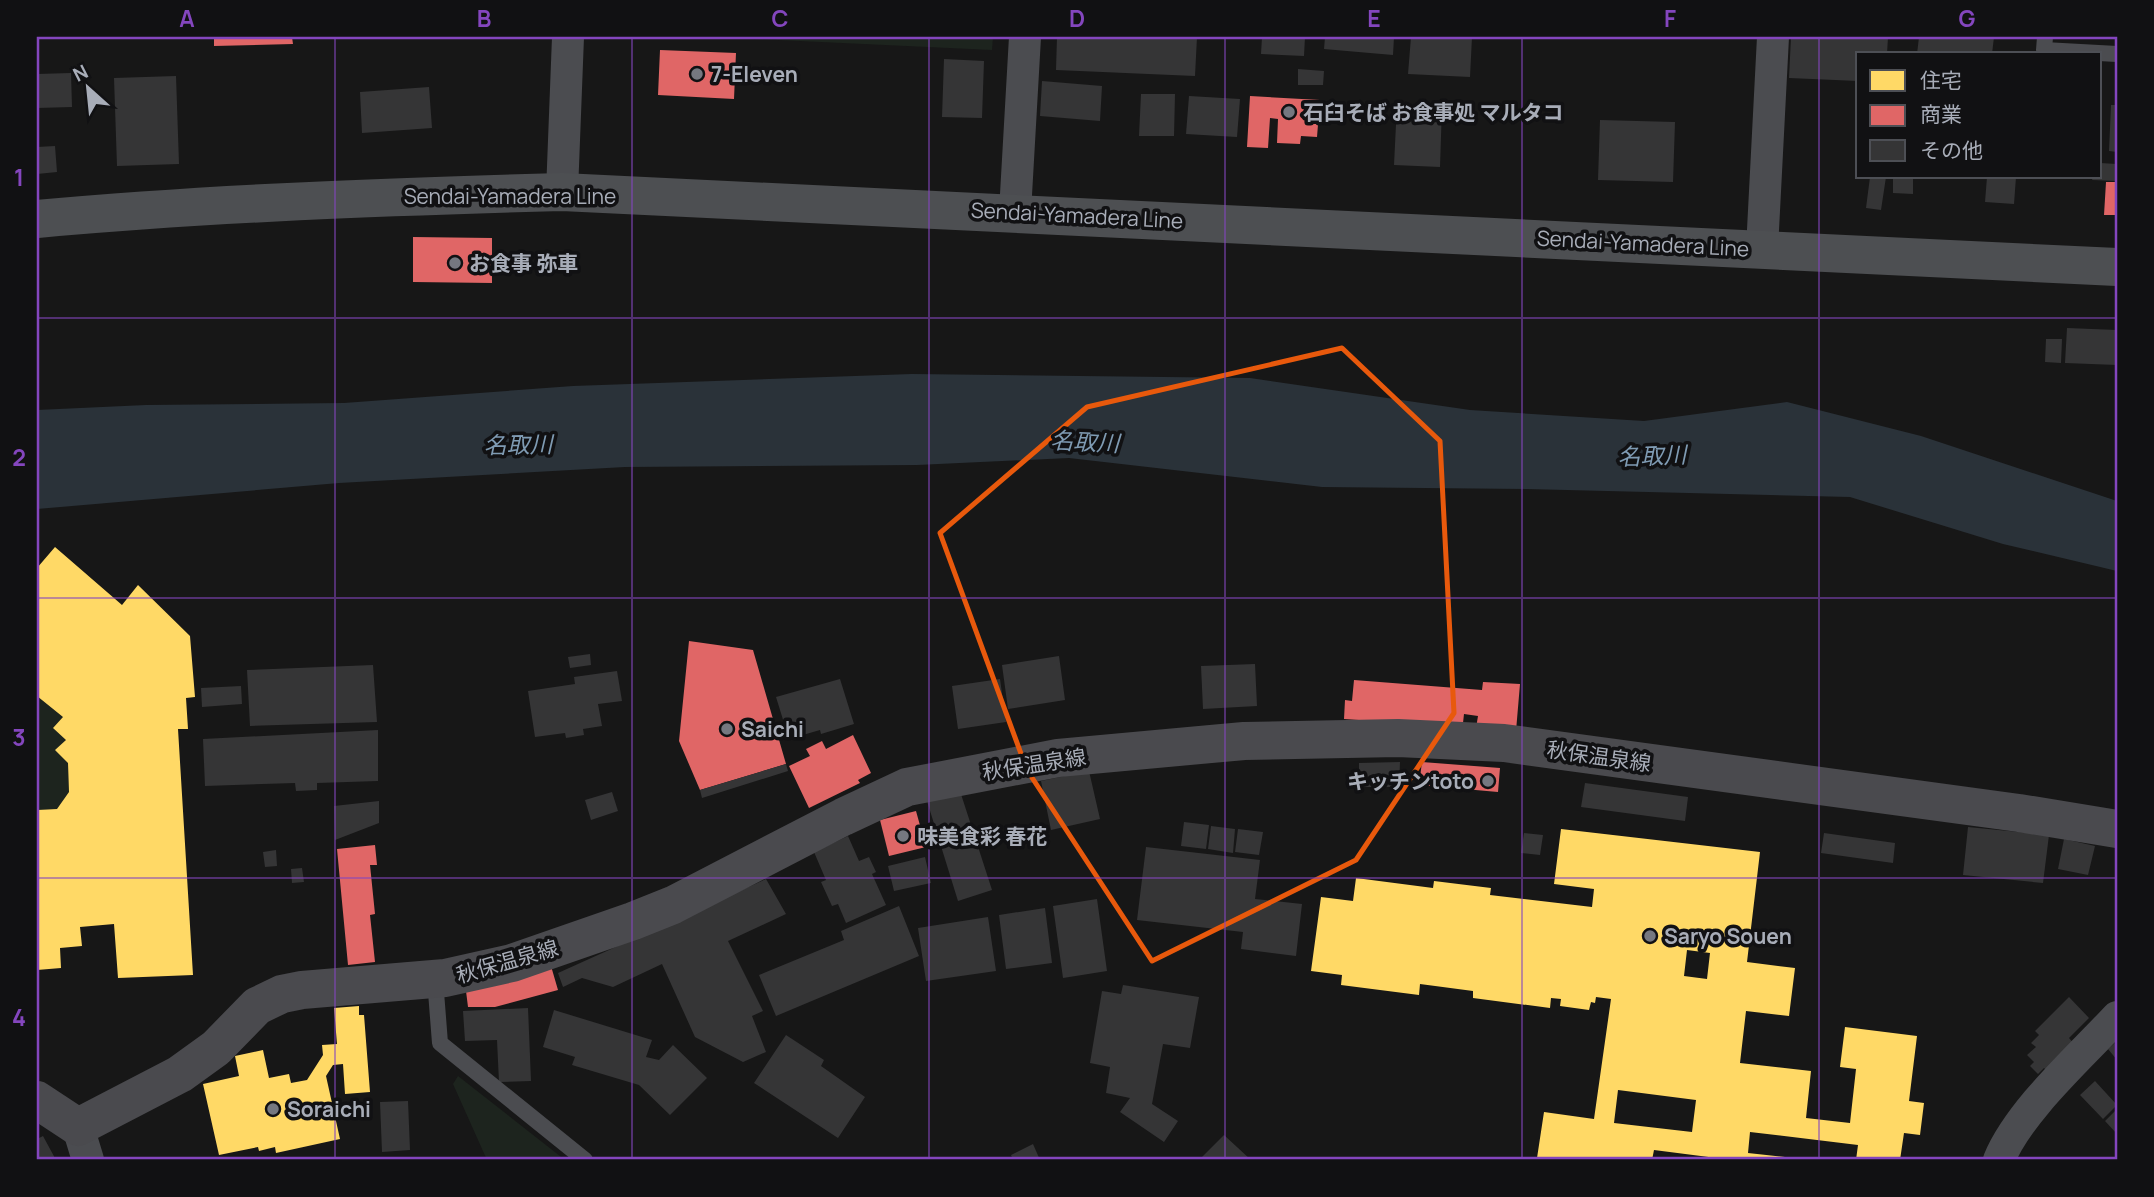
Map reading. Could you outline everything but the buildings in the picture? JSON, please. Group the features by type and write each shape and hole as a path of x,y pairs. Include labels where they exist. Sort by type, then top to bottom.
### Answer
{"main road":[{"name":"Sendai-Yamadera Line","path":"37,219 168,207 334,198 562,192 2117,267"},
{"name":"秋保温泉線","path":"37,1100 83,1144 216,1048 246,1016 268,999 302,990 435,978 512,963 673,905 906,787 1072,757 1244,741 1398,738 1504,743 2019,813 2117,829"}],"street":[{"path":"562,192 568,37"},
{"path":"1015,212 1025,37"},
{"path":"1762,249 1773,37"},
{"path":"1999,1160 2006,1143 2030,1111 2117,1017"}],"lane":[{"path":"2045,37 2044,50 2080,52"},
{"path":"435,978 440,1043 584,1160"}],"highlighted area":[{"path":"1342,348 1440,441 1454,713 1356,860 1152,961 1027,770 940,533 1087,407"}],"shaded area":[{"path":"711,37 993,37 992,50"},
{"path":"37,696 63,717 54,728 66,740 56,750 68,763 69,792 57,809 37,810"},
{"path":"458,1076 565,1160 487,1160 453,1084"}],"water":[{"name":"名取川","path":"912,374 1250,378 1470,410 1644,421 1787,402 1921,436 2117,501 2117,571 2003,544 1850,497 1322,487 1069,458 917,465 625,467 339,483 37,509 37,410 146,405 344,403 573,386"}],"place":[{"name":"7-Eleven","path":"697,74"},
{"name":"石臼そば お食事処 マルタコ","path":"1289,112"},
{"name":"お食事 弥車","path":"455,263"},
{"name":"Saichi","path":"727,729"},
{"name":"キッチンtoto","path":"1488,781"},
{"name":"味美食彩 春花","path":"903,836"},
{"name":"Saryo Souen","path":"1650,936"},
{"name":"Soraichi","path":"273,1109"}]}
